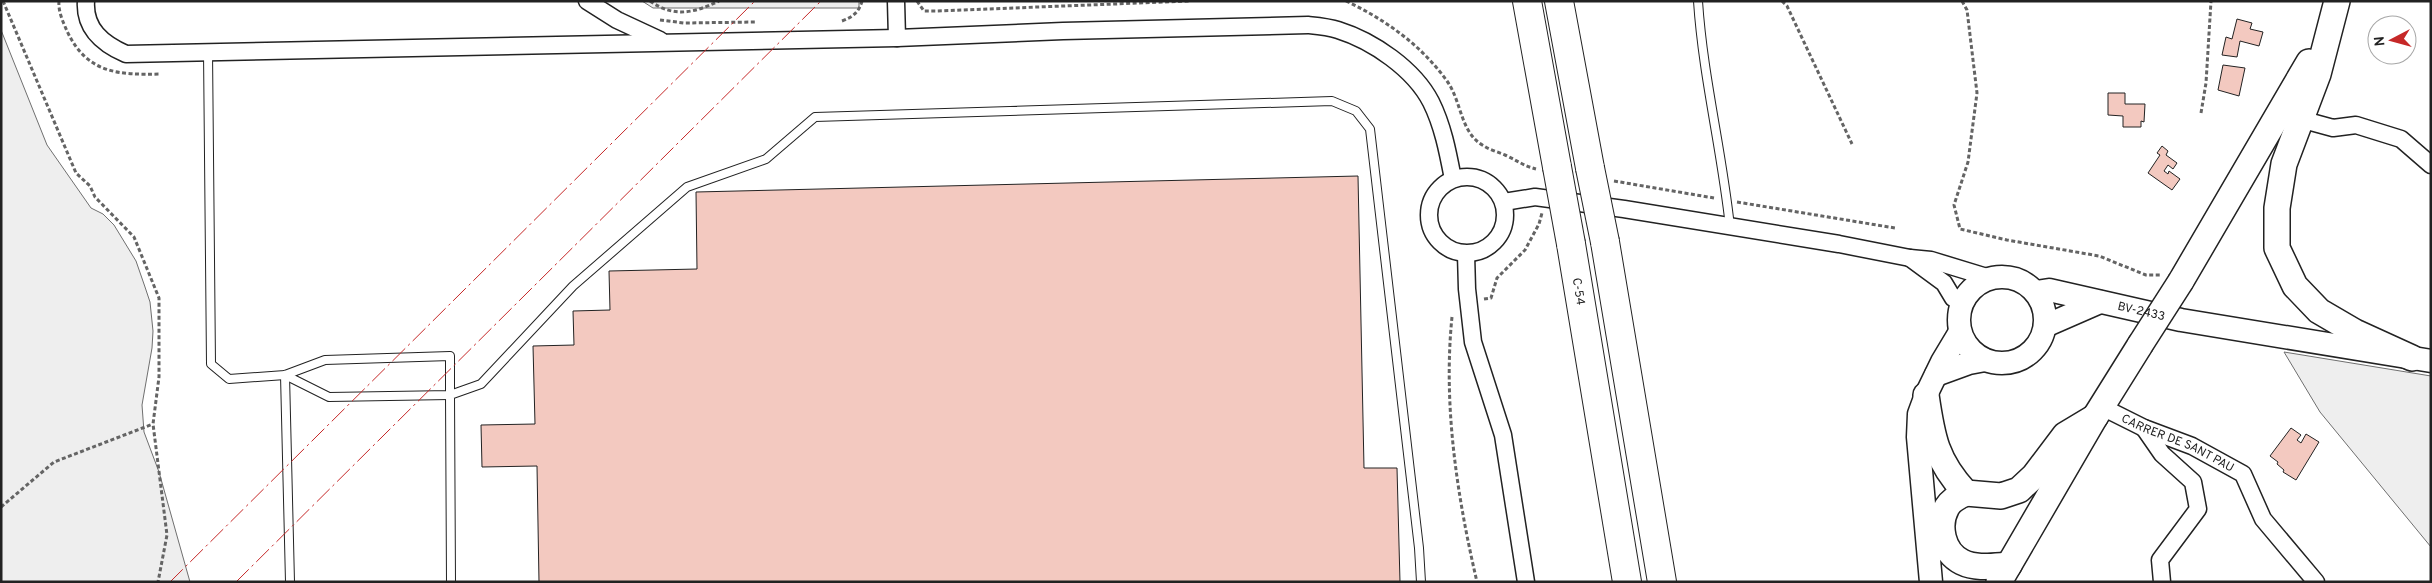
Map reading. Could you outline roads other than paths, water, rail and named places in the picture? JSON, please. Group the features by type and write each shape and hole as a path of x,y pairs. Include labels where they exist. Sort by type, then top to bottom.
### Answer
{"highway":[{"name":"C-54","path":"1527,1 1571,244 1627,582"},
{"path":"1559,1 1605,242 1662,582"}],"main road":[{"path":"2337,1 2328,27 2318,74 2284,164 2277,208 2277,248 2284,266 2296,286 2319,311 2355,332 2421,359"},
{"path":"2098,412 2065,435 2034,476 2018,490 2001,496 1966,493 1948,506 1942,521 1943,539 1948,551 1961,561 2004,573 2098,412 2183,278 2328,27"},
{"path":"1931,385 1969,363 1985,360 2005,363 2024,358 2034,349 2041,339 2045,326 2042,303 2036,292 2016,278 2003,276 1990,278 1978,283 1968,292 1962,303 1958,318 1960,332 1966,344 1974,353 1985,360"},
{"name":"BV-2433","path":"2036,292 2049,290 2181,320 2421,359"},
{"name":"BV-2433","path":"2045,326 2100,302"},
{"path":"1931,582 1918,437 1919,414 1931,385 1960,332"},
{"path":"1931,385 1932,438 1940,459 1950,476 1966,493"}],"street":[{"path":"86,1 88,20 97,36 108,46 126,54 897,38 1063,31 1308,25 1338,30 1368,43 1414,77 1431,102 1445,139 1453,179"},
{"path":"587,1 617,20 664,42"},
{"path":"896,1 897,38"},
{"path":"2300,119 2333,128 2356,125 2401,139 2431,165"},
{"path":"1477,178 1488,183 1497,191 1504,202 1506,214 1499,238 1490,247 1478,253 1466,254 1453,251 1442,244 1434,234 1429,222 1429,209 1434,196 1442,186 1453,179 1477,178"},
{"path":"1504,202 1535,197 1730,227 1910,258 1932,260 1990,278"},
{"path":"1466,254 1467,289 1473,342 1503,435 1526,582"},
{"path":"1910,258 1944,283 1953,298 1962,303"},
{"name":"CARRER DE SANT PAU","path":"2098,412 2192,446 2243,474 2262,519 2316,582"},
{"path":"2144,428 2162,454 2193,482 2198,509 2160,560 2162,582"}],"lane":[{"path":"1698,1 1700,36 1723,162 1730,227"},
{"path":"208,51 211,364 229,379 285,375 326,360 450,356 451,582"},
{"path":"285,375 329,396 450,395 481,384 573,286 687,187 766,158 815,117 1332,102 1356,111 1370,129 1420,548 1421,582"},
{"path":"285,375 290,582"}]}
